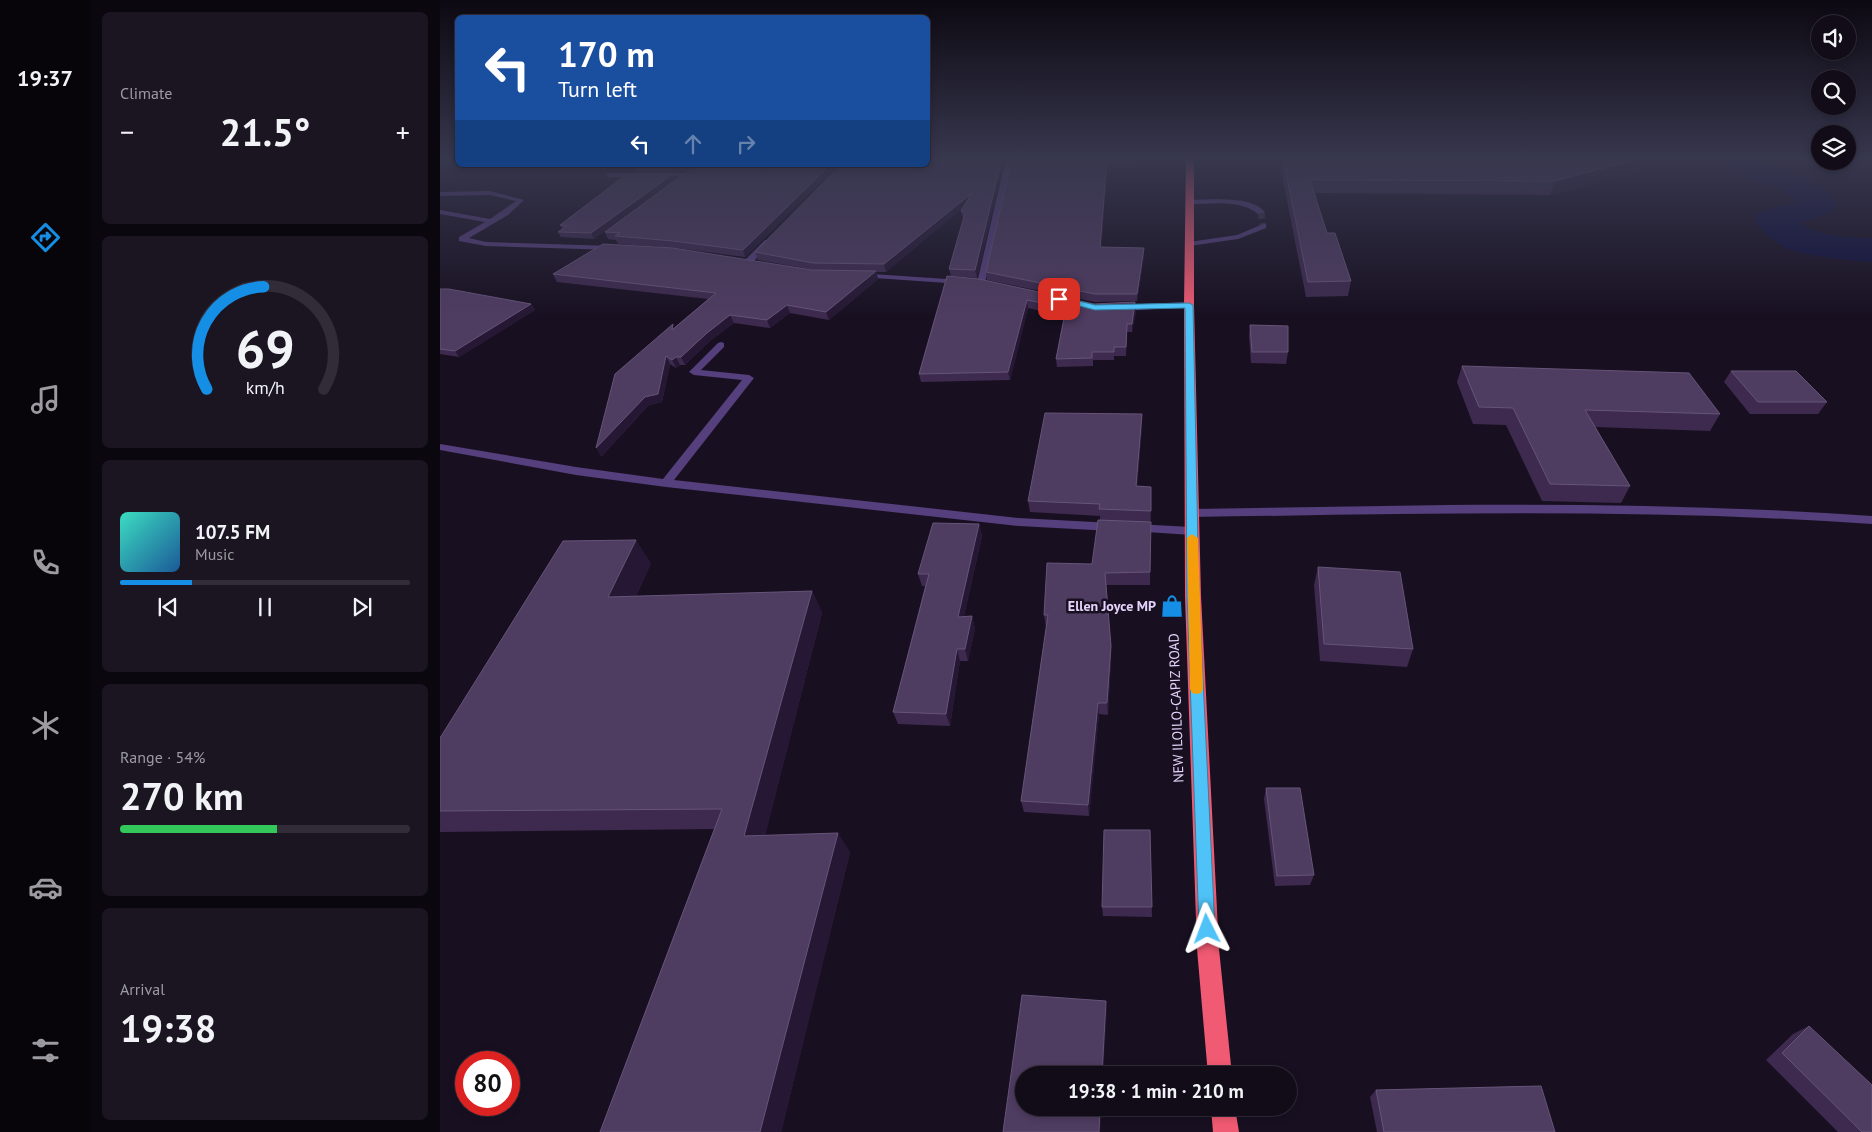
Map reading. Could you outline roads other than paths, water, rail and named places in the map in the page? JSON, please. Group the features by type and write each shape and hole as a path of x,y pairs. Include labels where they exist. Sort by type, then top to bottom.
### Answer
{"highway":[{"name":"NEW ILOILO-CAPIZ ROAD","path":"1190,211 1189,305 1193,596 1208,949 1219,1066"},
{"path":"1224,1116 1226,1132"}],"street":[{"path":"508,211 462,239 486,244 620,248"},
{"path":"981,283 997,211"},
{"path":"440,212 490,221"},
{"path":"1189,244 1220,240 1253,231 1263,226"},
{"path":"748,262 776,234"},
{"path":"592,246 600,240"},
{"path":"739,260 758,264"},
{"path":"847,276 876,275 990,285"},
{"path":"1111,308 1189,305"},
{"path":"666,483 749,378 694,372 721,346"},
{"path":"440,447 576,471 666,483 1019,522 1192,531"},
{"path":"1192,513 1619,509 1872,520"}],"waterway":[{"path":"1802,211 1772,220 1799,240 1843,248 1872,250"}],"tunnel":[{"path":"1261,212 1263,226"}],"place":[{"name":"Ellen Joyce MP","path":"1172,606"}]}
